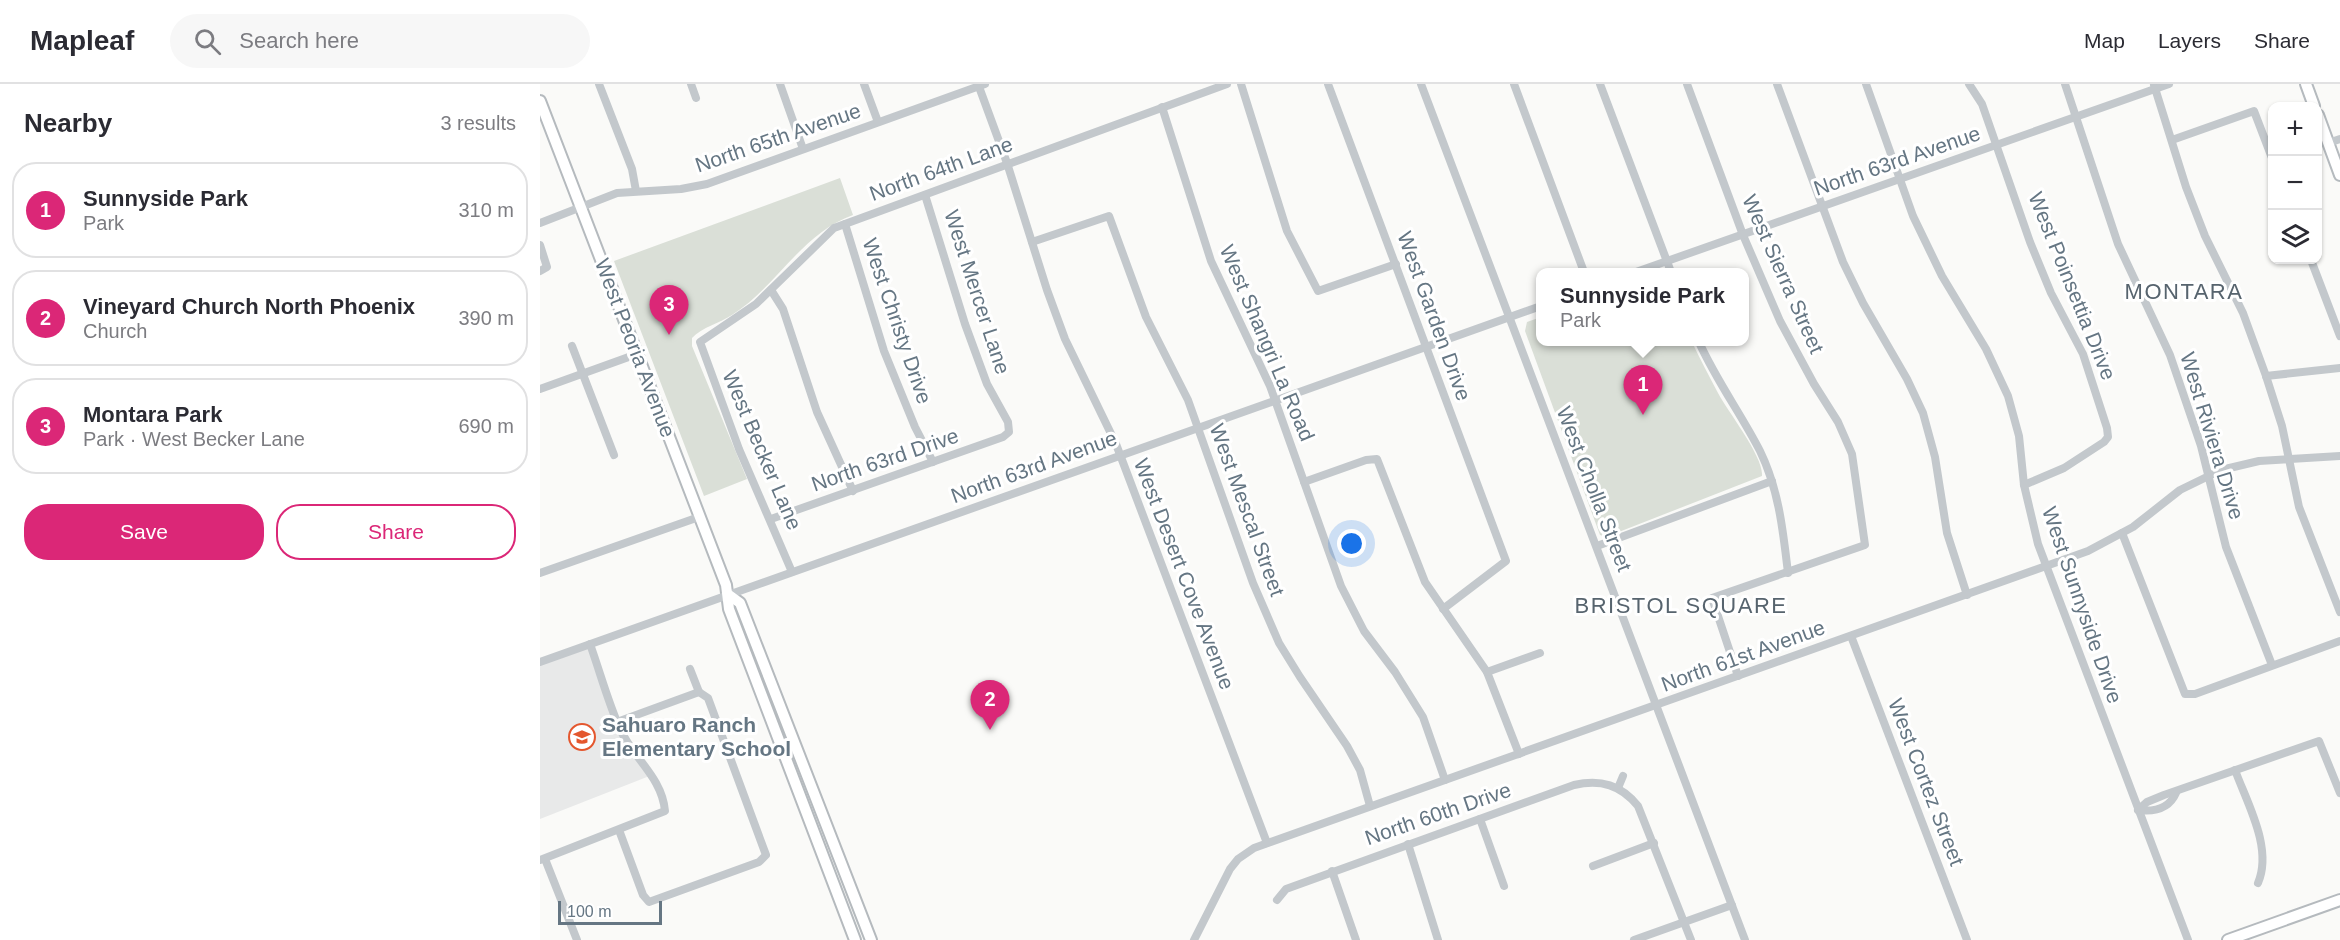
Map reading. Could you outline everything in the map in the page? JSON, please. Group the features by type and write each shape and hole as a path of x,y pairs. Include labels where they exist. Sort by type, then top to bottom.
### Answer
{"main road":[{"path":"2306,84 2313,102"},
{"name":"West Peoria Avenue","path":"540,101 729,595 729,609 855,940"},
{"path":"2322,126 2340,175"},
{"name":"West Peoria Avenue","path":"729,595 740,603 871,940"},
{"path":"802,801 816,819 836,871 846,875"},
{"path":"2228,940 2340,900"}],"street":[{"path":"599,84 632,169 636,191"},
{"path":"690,84 696,98"},
{"path":"780,84 803,149"},
{"path":"864,84 878,122"},
{"name":"North 64th Lane","path":"700,342 737,319 771,290 825,235 845,224 1227,84"},
{"path":"1241,84 1287,231 1318,291 1396,264"},
{"name":"West Garden Drive","path":"1328,84 1427,347 1491,528 1506,561 1443,609"},
{"name":"West Cholla Street","path":"1421,84 1745,940"},
{"path":"1514,84 1582,268"},
{"path":"1600,84 1669,268"},
{"name":"West Sierra Street","path":"1687,84 1743,235 1780,321 1814,384 1838,422 1852,454 1865,545 1788,573"},
{"path":"1777,84 1843,262 1923,413 1935,457 1947,533 1967,595"},
{"name":"West Sunnyside Drive","path":"1866,84 1900,180 1927,245 1986,349 2008,396 2019,436 2024,485 2046,567 2188,940"},
{"name":"West Poinsettia Drive","path":"1970,84 1982,104 2034,252 2051,293 2083,354 2108,437 2064,468 2024,485"},
{"name":"West Riviera Drive","path":"2065,84 2118,244 2170,355 2201,446 2226,547 2272,665"},
{"name":"North 63rd Avenue","path":"1650,268 1997,145 2154,86 2169,84"},
{"name":"North 65th Avenue","path":"540,223 617,193 694,188 980,85"},
{"name":"West Desert Cove Avenue","path":"980,85 1065,339 1104,415 1268,843"},
{"path":"2154,86 2186,187 2205,236 2243,313 2266,376 2290,459 2299,507 2340,612"},
{"name":"West Shangri La Road","path":"1162,107 1211,261 1275,400 1341,586 1364,631 1395,672 1423,717 1445,780"},
{"path":"2172,140 2254,111 2271,156"},
{"path":"2328,143 2340,139"},
{"path":"649,190 649,201"},
{"name":"West Mercer Lane","path":"926,195 965,324 987,384 1008,422 1009,432"},
{"name":"West Mescal Street","path":"1032,242 1109,216 1146,317 1174,371 1198,428 1253,583 1280,643 1360,770 1370,806"},
{"name":"West Christy Drive","path":"845,224 884,351 915,428 933,462"},
{"path":"540,245 543,269"},
{"path":"2313,264 2340,336"},
{"path":"771,290 783,309 817,412 853,490"},
{"name":"North 63rd Avenue","path":"540,662 1536,308"},
{"name":"West Becker Lane","path":"700,342 739,448 792,572"},
{"path":"572,346 614,455"},
{"path":"1701,346 1712,370 1760,452 1772,481 1780,508 1788,573 1712,598 1738,676"},
{"path":"540,389 637,354"},
{"path":"2266,376 2340,368"},
{"name":"North 63rd Drive","path":"771,519 1003,438 1009,432"},
{"name":"North 61st Avenue","path":"1194,940 1234,864 1246,852 2088,551 2122,533 2181,490 2238,465 2340,456"},
{"path":"1304,482 1366,460 1377,459 1418,566 1443,609 1487,672 1519,754"},
{"path":"1597,546 1772,481"},
{"path":"540,573 699,517"},
{"path":"2122,533 2185,694 2195,694 2340,641"},
{"name":"West Cortez Street","path":"1851,636 1967,940"},
{"path":"577,940 542,859 665,811 655,781 628,743 617,722 590,644"},
{"path":"1487,672 1540,653"},
{"path":"619,830 643,895 649,902 759,862 766,855 708,698 699,692 690,669"},
{"path":"617,722 699,692"},
{"path":"2138,810 2151,812 2172,802 2176,793 2319,741 2340,793"},
{"path":"2235,770 2262,854 2263,870 2258,883"},
{"path":"1623,776 1618,788 1638,806 1691,940"},
{"name":"North 60th Drive","path":"1277,900 1286,889 1332,871 1574,785 1600,782 1618,788"},
{"path":"1480,819 1504,886"},
{"path":"1593,866 1654,843"},
{"path":"1408,844 1438,940"},
{"path":"1332,871 1356,940"},
{"path":"1634,940 1732,905"}],"shaded area":[{"path":"840,178 853,215 819,234 748,303 692,338 692,346 747,479 704,496 614,261"},
{"path":"1536,319 1536,346 1694,346 1718,393 1752,446 1762,476 1606,537 1600,535 1525,331 1527,322"},
{"name":"Sahuaro Ranch Elementary School","path":"590,644 617,722 652,775 540,819 540,662"}],"place":[{"name":"Montara Park","path":"669,335"},
{"name":"Sunnyside Park","path":"1643,415"},
{"name":"Vineyard Church North Phoenix","path":"990,730"},
{"name":"Sahuaro Ranch Elementary School","path":"582,737"}],"district":[{"name":"MONTARA","path":"2184,291"},
{"name":"BRISTOL SQUARE","path":"1681,605"}]}
